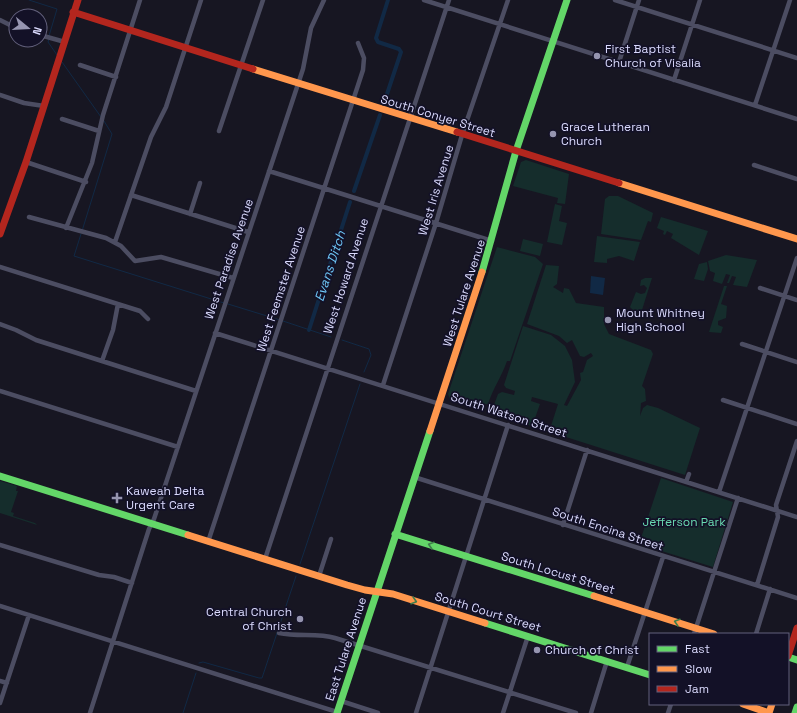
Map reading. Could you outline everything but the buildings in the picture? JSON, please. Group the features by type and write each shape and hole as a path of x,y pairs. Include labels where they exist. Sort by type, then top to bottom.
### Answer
{"main road":[{"path":"0,234 26,162 78,0"},
{"name":"West Tulare Avenue","path":"376,592 492,241 516,151 567,0"},
{"name":"South Conyer Street","path":"73,12 409,119 797,239"},
{"name":"South Court Street","path":"0,476 319,576 376,592 393,594 449,611 649,675"},
{"name":"South Locust Street","path":"395,534 645,612 695,631 708,633"},
{"name":"East Tulare Avenue","path":"337,712 376,592"},
{"path":"789,653 797,628"},
{"path":"746,705 770,713"},
{"path":"795,713 797,707"}],"street":[{"path":"66,228 86,182 99,131 140,0"},
{"path":"115,242 151,137 166,107 201,0"},
{"path":"219,131 263,0"},
{"name":"West Paradise Avenue","path":"90,713 269,171 306,54 311,28 324,0"},
{"path":"424,0 797,119"},
{"name":"West Howard Avenue","path":"264,559 449,0"},
{"name":"West Iris Avenue","path":"383,385 436,223 462,135 508,0"},
{"path":"615,0 797,58"},
{"path":"619,62 639,0"},
{"path":"674,80 700,0"},
{"path":"755,105 790,0"},
{"path":"48,37 64,42"},
{"name":"West Feemster Avenue","path":"208,542 363,70 364,58 358,43"},
{"path":"80,65 116,77"},
{"path":"0,95 24,103 44,106"},
{"path":"62,119 99,131"},
{"path":"26,162 86,182"},
{"path":"754,165 797,179"},
{"path":"269,171 492,241"},
{"path":"190,214 200,183"},
{"path":"131,195 248,232"},
{"path":"29,217 92,234 115,242 126,250 135,261 161,257 233,278"},
{"path":"719,492 797,258"},
{"path":"0,267 140,311 148,320"},
{"path":"760,288 797,300"},
{"path":"102,361 113,330 118,304"},
{"path":"0,324 36,340 196,391"},
{"name":"South Watson Street","path":"215,333 383,385 797,518"},
{"path":"742,344 797,362"},
{"path":"0,391 178,446"},
{"path":"723,400 797,424"},
{"path":"416,713 508,425"},
{"path":"757,585 778,517 776,505 797,441"},
{"path":"563,525 587,450"},
{"path":"686,482 689,474"},
{"name":"South Encina Street","path":"414,477 713,573 797,598"},
{"path":"695,631 738,498"},
{"path":"319,576 331,539"},
{"path":"0,545 99,576 114,577 132,583"},
{"path":"627,667 663,557"},
{"path":"756,633 770,589"},
{"path":"0,606 337,712"},
{"path":"0,703 29,615"},
{"path":"279,633 298,636 325,635 576,713"},
{"path":"503,713 528,636"},
{"path":"591,713 607,661"},
{"path":"0,681 7,683"},
{"path":"341,701 378,713"}],"green space":[{"path":"526,160 569,174 565,204 557,203 558,198 513,186 521,162"},
{"path":"609,196 618,196 653,213 651,222 648,221 641,240 601,234 605,199"},
{"path":"555,204 562,206 559,221 567,223 562,245 547,242"},
{"path":"661,217 708,231 699,255 671,238 673,234 667,231 665,235 663,234 664,231 657,228"},
{"path":"597,236 640,242 634,261 619,256 607,259 607,263 594,262"},
{"path":"523,239 543,244 540,256 520,251"},
{"path":"497,247 535,257 543,264 510,361 507,361 488,404 485,404 483,411 450,400 448,394"},
{"path":"726,255 757,260 747,287 733,285 736,277 732,276 729,283 727,283 730,275 726,274 722,284 713,281 715,273 710,271 708,261"},
{"path":"707,262 708,269 704,281 694,279 699,264"},
{"path":"546,265 559,266 557,284 553,287 563,293 564,288 569,289 576,303 604,307 604,324 609,334 651,350 653,354 642,386 645,389 646,401 641,403 640,416 643,408 647,405 658,408 700,428 685,475 491,413 498,394 502,392 514,395 515,391 506,388 504,385 523,326 551,335 565,346 572,360 575,382 564,405 567,406 581,380 580,373 583,372 587,360 593,356 591,353 584,357 580,356 572,340 567,343 559,336 527,324","holes":["532,397 558,404 551,426 534,421 540,404 531,401"]},
{"path":"645,278 652,278 642,310 634,311 630,307 636,292 641,294 645,293 647,288 644,285 640,286 641,280"},
{"path":"724,286 727,286 721,304 727,306 726,318 718,321 718,325 723,327 721,333 709,332"},
{"name":"Jefferson Park","path":"661,478 733,502 713,567 639,544"},
{"path":"0,481 17,486 16,491 18,491 11,512 14,513 13,516 37,525 0,513"}],"water":[{"path":"591,276 605,278 603,295 590,293"}],"waterway":[{"path":"29,0 57,9 49,36"},
{"name":"Evans Ditch","path":"384,103 401,52 399,49 378,42 376,38 388,0"},
{"path":"49,39 48,42 57,55"},
{"path":"62,62 101,117"},
{"name":"Evans Ditch","path":"354,191 380,115"},
{"path":"82,231 112,134 104,121"},
{"name":"Evans Ditch","path":"309,330 350,202"},
{"path":"81,234 74,256 224,303"},
{"path":"228,304 280,320"},
{"name":"Evans Ditch","path":"283,321 331,337"},
{"path":"342,340 369,349 371,355 364,372"},
{"path":"300,564 360,384"},
{"path":"199,663 203,662 262,678 296,576"},
{"path":"183,713 196,673"}],"traffic: fast":[{"path":"482,272 516,151 567,0"},
{"path":"337,713 430,431"},
{"path":"0,476 188,535"},
{"path":"395,534 594,596"},
{"path":"485,623 649,675"},
{"path":"789,657 797,660"},
{"path":"795,713 797,707"}],"traffic: slow":[{"path":"253,69 457,132"},
{"path":"619,183 797,239"},
{"path":"430,431 482,272"},
{"path":"188,535 347,585 365,590 393,594 485,623"},
{"path":"594,596 711,633"},
{"path":"746,705 769,713"},
{"path":"769,713 772,705"}],"traffic: jam":[{"path":"0,234 26,162 78,0"},
{"path":"73,12 253,69"},
{"path":"457,132 619,183"},
{"path":"789,653 797,628"}],"place":[{"name":"First Baptist Church of Visalia","path":"597,56"},
{"name":"Grace Lutheran Church","path":"553,134"},
{"name":"Mount Whitney High School","path":"608,320"},
{"name":"Kaweah Delta Urgent Care","path":"117,498"},
{"name":"Central Church of Christ","path":"300,619"},
{"name":"Church of Christ","path":"537,650"}]}
